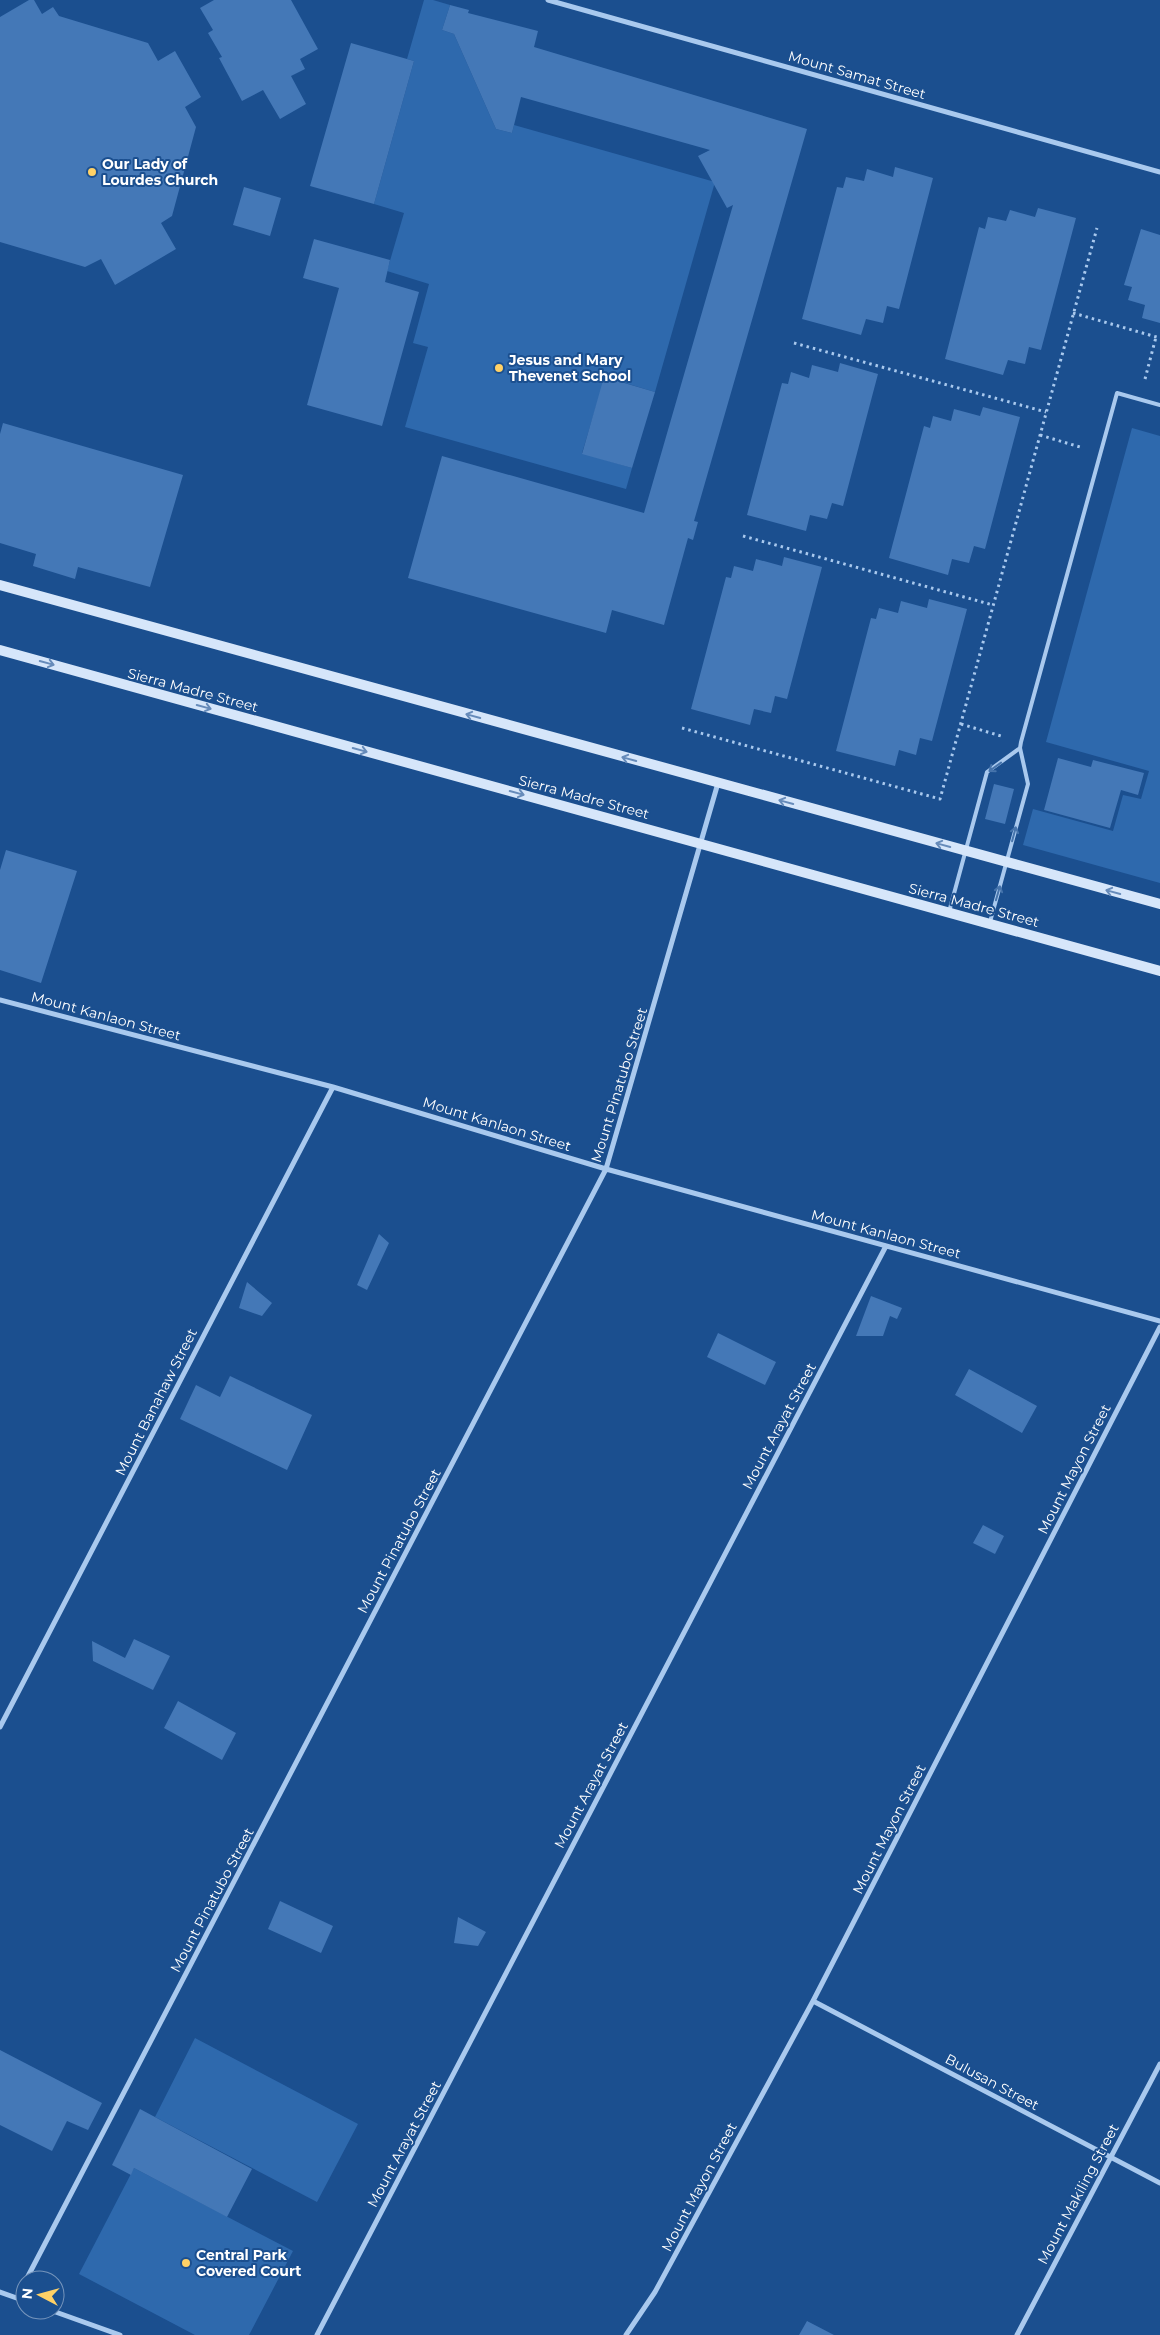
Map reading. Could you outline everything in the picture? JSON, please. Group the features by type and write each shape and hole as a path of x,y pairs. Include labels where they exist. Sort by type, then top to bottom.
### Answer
{"street":[{"name":"Mount Samat Street","path":"548,0 1160,172"},
{"path":"0,585 1160,904"},
{"name":"Sierra Madre Street","path":"0,650 1160,971"},
{"name":"Mount Pinatubo Street","path":"32,2270 606,1169 718,783"},
{"name":"Mount Kanlaon Street","path":"0,1000 333,1088 606,1169 1160,1321"},
{"name":"Mount Banahaw Street","path":"0,1727 333,1088"},
{"name":"Mount Arayat Street","path":"317,2335 886,1246"},
{"name":"Mount Mayon Street","path":"626,2335 654,2292 813,2001 1160,1327"},
{"name":"Bulusan Street","path":"813,2001 1160,2183"},
{"name":"Mount Makiling Street","path":"1017,2335 1160,2064"},
{"path":"0,2292 15,2297"},
{"path":"65,2315 120,2335"}],"lane":[{"path":"990,924 1028,784 1020,748 1021,742 1117,393 1160,405"},
{"path":"949,912 987,772 1020,748"}],"path":[{"path":"682,728 940,799 1096,228"},
{"path":"1073,314 1158,337 1140,399"},
{"path":"794,343 1046,412"},
{"path":"1040,436 1101,452"},
{"path":"743,536 993,605"},
{"path":"961,724 1021,742"}],"shaded area":[{"path":"424,0 433,0 450,5 442,30 454,34 496,129 512,133 514,125 715,182 655,392 605,377 582,453 632,468 626,489 405,427 428,347 413,343 429,284 387,271 404,213 374,204 414,61 407,59"},
{"path":"1132,428 1160,436 1160,883 1023,845 1033,809 1113,831 1123,795 1141,799 1149,771 1046,742"},
{"path":"195,2038 358,2124 317,2202 155,2117"},
{"name":"Central Park Covered Court","path":"134,2168 293,2251 249,2335 195,2335 79,2274"}],"building":[{"name":"Our Lady of Lourdes Church","path":"29,0 34,0 42,14 53,7 59,16 148,43 158,61 175,51 201,97 185,107 196,127 172,216 161,223 176,249 115,285 101,259 85,267 0,242 0,17"},
{"path":"214,0 291,0 318,49 300,59 305,69 291,76 306,104 280,119 263,90 242,101 219,58 222,57 208,33 213,30 200,8"},
{"path":"450,5 469,10 468,13 538,31 534,47 807,129 694,521 698,522 693,540 688,538 664,625 612,610 606,633 408,578 442,456 644,513 733,205 727,208 698,156 710,150 521,97 512,133 496,129 454,34 442,30"},
{"path":"351,43 414,61 374,204 310,186"},
{"path":"895,167 933,178 899,309 887,306 883,323 866,319 861,335 802,319 837,187 843,188 846,177 864,181 867,169 893,177"},
{"path":"244,187 281,198 270,236 233,225"},
{"path":"1038,208 1076,218 1041,350 1029,347 1025,364 1008,360 1003,375 945,359 979,227 985,229 988,217 1006,221 1010,210 1035,217"},
{"path":"1141,229 1160,235 1160,323 1142,318 1145,305 1128,300 1132,287 1124,285"},
{"path":"314,239 390,260 385,282 419,292 382,426 307,405 339,288 303,278"},
{"path":"840,363 878,374 843,506 832,503 827,519 810,515 806,531 747,515 782,383 788,384 791,372 809,378 812,365 838,372"},
{"path":"604,377 655,392 632,468 582,454"},
{"path":"983,407 1020,417 985,549 974,546 969,563 952,559 948,575 889,558 924,426 930,428 933,416 951,421 954,409 980,416"},
{"path":"3,423 183,475 150,587 78,567 75,579 33,566 36,554 0,543 0,434"},
{"path":"784,557 822,567 787,699 775,696 771,713 754,709 750,725 691,709 726,577 731,578 734,566 753,571 756,559 782,566"},
{"path":"929,599 967,609 932,741 920,738 916,755 899,750 895,766 836,751 871,618 876,619 879,608 898,613 901,601 927,608"},
{"path":"1058,758 1091,767 1093,760 1144,773 1138,795 1121,790 1110,828 1044,810"},
{"path":"994,784 1014,789 1005,824 985,819"},
{"path":"6,850 77,871 41,983 0,970 0,870"},
{"path":"379,1234 389,1243 367,1290 357,1285"},
{"path":"247,1282 272,1303 262,1316 239,1308"},
{"path":"871,1296 902,1308 897,1319 890,1316 883,1336 856,1336"},
{"path":"718,1333 776,1362 765,1385 707,1357"},
{"path":"969,1369 1037,1406 1022,1433 955,1395"},
{"path":"230,1376 312,1415 287,1470 180,1419 196,1385 220,1397"},
{"path":"983,1525 1004,1536 995,1554 973,1543"},
{"path":"134,1639 170,1656 153,1690 93,1661 92,1641 125,1658"},
{"path":"178,1701 236,1733 222,1760 164,1728"},
{"path":"280,1901 333,1926 321,1953 268,1929"},
{"path":"458,1917 486,1932 478,1946 454,1943"},
{"path":"0,2050 102,2103 88,2130 67,2121 52,2151 0,2125"},
{"path":"140,2109 252,2169 227,2217 134,2168 131,2175 112,2165"},
{"path":"807,2321 834,2335 799,2335"}],"place":[{"name":"Our Lady of Lourdes Church","path":"92,172"},
{"name":"Jesus and Mary Thevenet School","path":"499,368"},
{"name":"Central Park Covered Court","path":"186,2263"}]}
